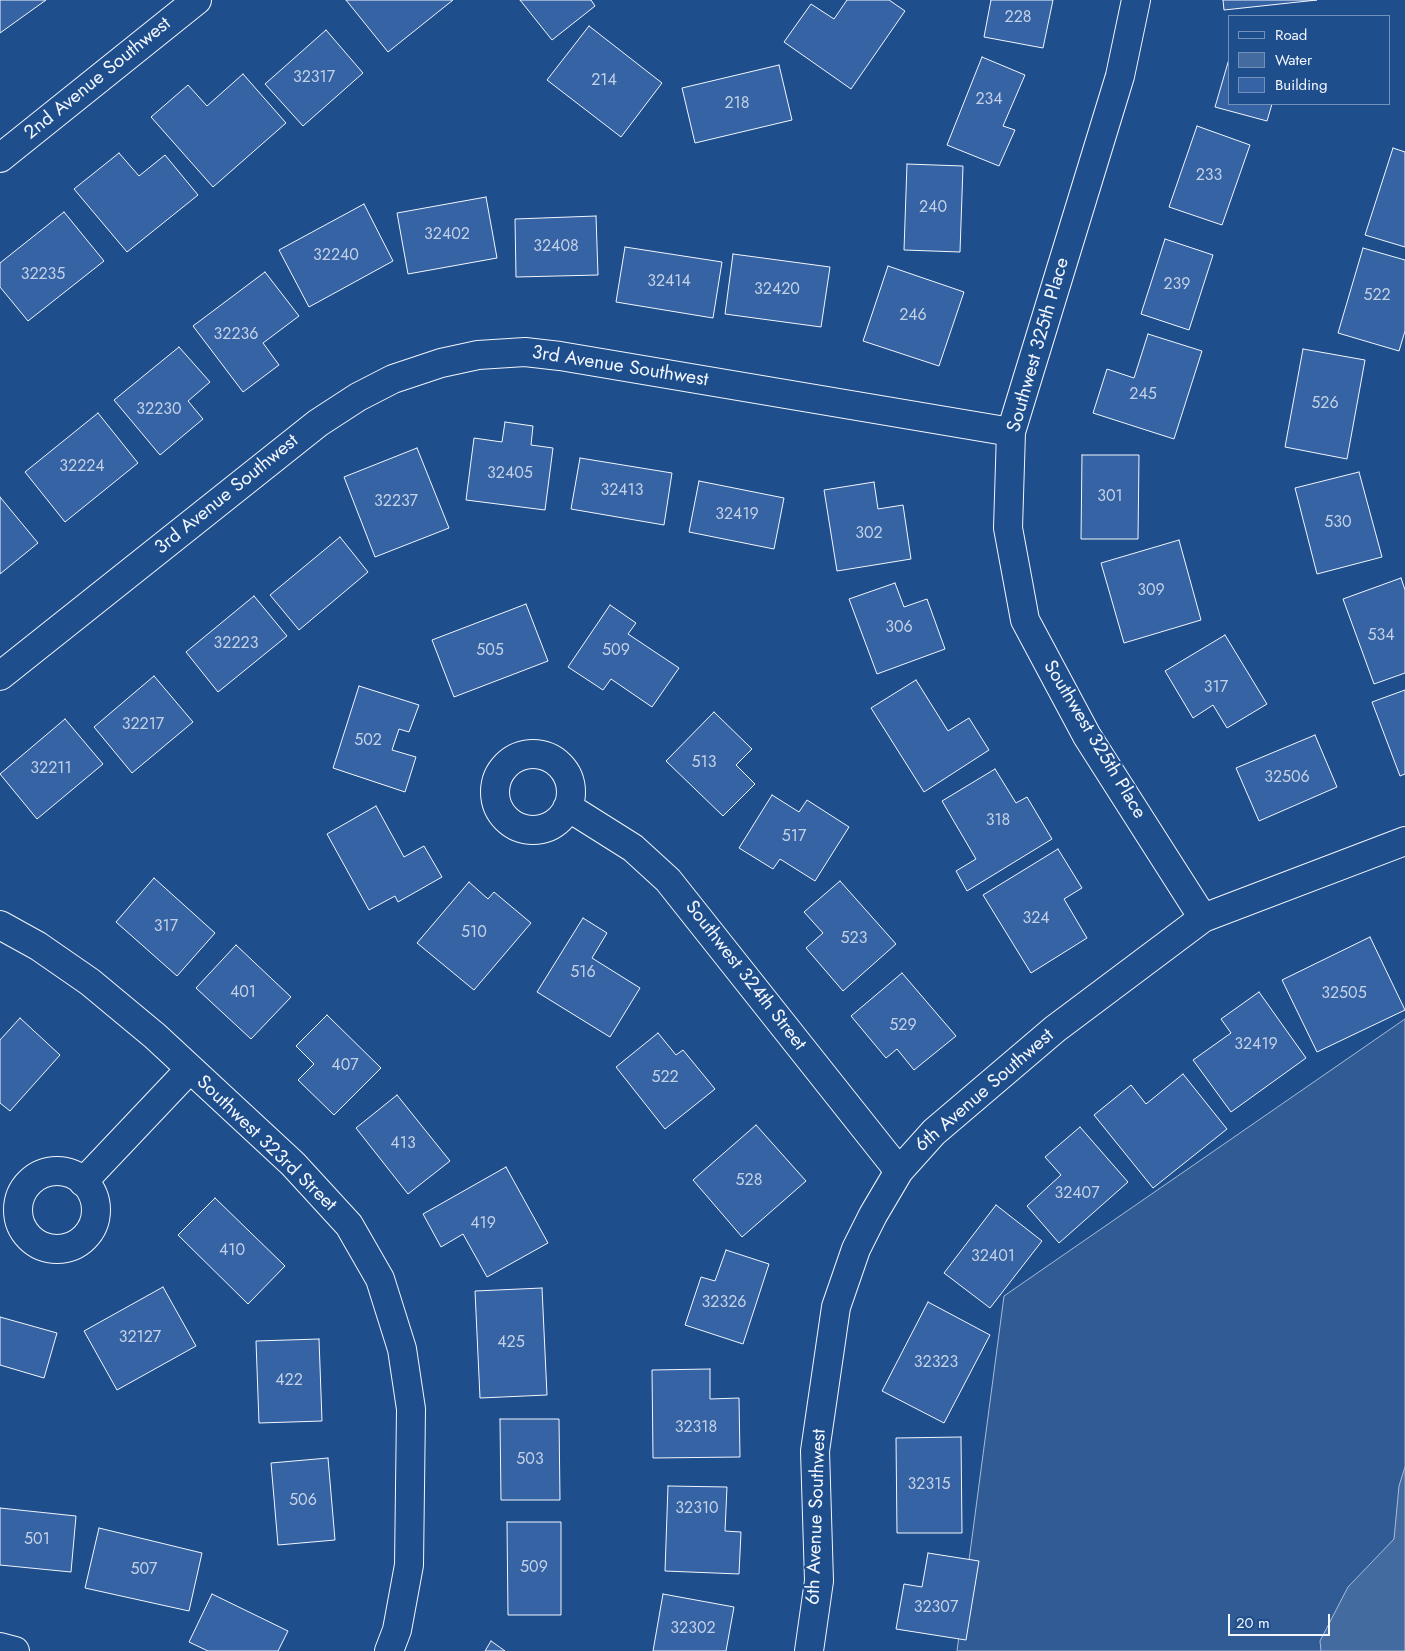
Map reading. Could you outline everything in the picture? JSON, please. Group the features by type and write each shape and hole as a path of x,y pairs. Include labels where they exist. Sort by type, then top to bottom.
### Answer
{"street":[{"name":"2nd Avenue Southwest","path":"0,158 197,0"},
{"name":"Southwest 325th Place","path":"1136,0 1120,76 1011,432 1008,528 1025,620 1087,736 1203,918"},
{"name":"3rd Avenue Southwest","path":"0,676 318,423 358,397 393,379 441,363 478,356 525,352 552,355 1011,432"},
{"name":"Southwest 324th Street","path":"568,808 633,848 668,880 899,1171"},
{"name":"6th Avenue Southwest","path":"809,1651 819,1581 815,1451 836,1307 856,1248 899,1171 934,1132 1048,1036 1203,918 1405,841"},
{"name":"Southwest 323rd Street","path":"0,925 38,946 90,982 155,1036 189,1070 293,1164 349,1225 380,1279 402,1349 411,1409 408,1565 397,1630 389,1651"},
{"path":"83,1182 189,1070"},
{"path":"0,1647 14,1651"}],"shaded area":[{"path":"1405,1019 1405,1651 957,1651 1004,1296"}],"water":[{"path":"1405,1467 1405,1651 1321,1651 1320,1641 1348,1587 1394,1539 1399,1486"}],"building":[{"path":"0,0 46,0 0,33"},
{"path":"346,0 453,0 388,52"},
{"path":"520,0 591,0 595,6 552,40"},
{"path":"847,0 889,0 905,11 851,89 784,42 811,4 834,19"},
{"path":"991,0 1053,0 1043,48 984,37"},
{"path":"1223,0 1317,0 1224,10"},
{"path":"589,26 662,83 621,137 547,80"},
{"path":"326,30 363,73 303,126 265,84"},
{"path":"982,57 1025,75 1003,126 1015,130 999,166 947,145"},
{"path":"1228,62 1228,105 1272,105 1267,121 1215,107"},
{"path":"779,65 792,120 695,143 682,88"},
{"path":"243,74 286,123 213,187 151,117 188,85 207,106"},
{"path":"1197,126 1250,145 1222,225 1169,207"},
{"path":"1393,148 1405,152 1405,247 1365,235"},
{"path":"119,153 139,176 165,155 198,195 127,252 74,189"},
{"path":"907,164 963,166 960,252 904,250"},
{"path":"486,197 497,258 408,274 397,213"},
{"path":"364,204 393,261 309,307 279,250"},
{"path":"64,212 104,261 28,321 0,287 0,263"},
{"path":"596,216 598,275 516,277 515,219"},
{"path":"1165,239 1213,255 1189,330 1141,314"},
{"path":"625,247 722,262 713,318 616,302"},
{"path":"1363,248 1405,260 1405,331 1399,351 1338,333"},
{"path":"733,254 830,267 821,327 725,314"},
{"path":"888,266 964,292 939,366 863,341"},
{"path":"265,272 299,316 263,343 279,365 243,392 193,326"},
{"path":"1148,334 1202,351 1174,439 1093,413 1107,369 1134,378"},
{"path":"179,347 210,382 188,401 203,419 160,455 114,400"},
{"path":"1303,349 1365,360 1347,459 1285,447"},
{"path":"98,413 138,463 65,522 25,472"},
{"path":"505,422 533,426 531,445 553,448 545,510 466,500 474,438 502,442"},
{"path":"417,448 449,528 375,557 344,477"},
{"path":"1082,455 1139,455 1138,539 1081,539"},
{"path":"580,458 672,473 664,525 571,509"},
{"path":"1359,472 1382,557 1317,574 1295,488"},
{"path":"699,481 784,498 774,549 689,532"},
{"path":"874,482 878,509 903,505 911,559 837,571 824,490"},
{"path":"0,497 38,543 0,574"},
{"path":"340,537 368,572 299,630 270,595"},
{"path":"1179,540 1201,620 1124,643 1101,563"},
{"path":"1401,578 1405,590 1405,673 1374,684 1343,599"},
{"path":"895,583 904,607 927,599 945,649 877,674 849,599"},
{"path":"254,596 287,636 218,692 186,652"},
{"path":"526,604 548,661 454,697 432,640"},
{"path":"610,605 636,623 628,634 679,668 652,707 611,679 603,690 568,667"},
{"path":"1225,635 1267,704 1227,728 1213,705 1193,718 1165,671"},
{"path":"154,676 193,722 132,773 94,727"},
{"path":"916,680 948,731 969,718 989,750 924,792 871,708"},
{"path":"359,686 419,705 409,732 399,729 392,750 416,757 405,792 333,768"},
{"path":"1405,690 1405,774 1400,776 1372,702"},
{"path":"714,712 752,749 736,765 755,784 723,816 666,761"},
{"path":"65,719 103,764 37,819 0,774"},
{"path":"1315,735 1337,787 1259,821 1236,768"},
{"path":"995,769 1016,803 1027,797 1052,839 967,891 956,871 976,859 942,801"},
{"path":"772,795 799,812 807,800 849,827 815,881 780,859 773,869 739,848"},
{"path":"376,806 404,857 424,846 442,877 398,902 395,896 369,910 327,834"},
{"path":"1058,849 1082,888 1064,899 1087,938 1031,973 983,895"},
{"path":"154,878 215,933 177,976 116,922"},
{"path":"840,881 896,944 843,991 806,948 823,933 804,912"},
{"path":"469,882 488,899 494,892 531,923 474,990 417,943"},
{"path":"583,918 607,933 592,958 640,988 610,1037 537,992"},
{"path":"1370,937 1405,1010 1317,1052 1282,980"},
{"path":"236,945 291,997 251,1039 196,988"},
{"path":"902,973 956,1036 914,1070 897,1049 886,1058 851,1016"},
{"path":"1259,992 1306,1058 1231,1112 1193,1060 1231,1033 1221,1019"},
{"path":"327,1015 381,1068 334,1115 298,1080 314,1064 296,1046"},
{"path":"20,1018 60,1055 10,1111 0,1103 0,1040"},
{"path":"658,1033 676,1055 683,1050 715,1089 665,1129 616,1067"},
{"path":"1183,1074 1227,1129 1153,1188 1094,1115 1131,1085 1146,1104"},
{"path":"397,1095 450,1161 408,1194 356,1128"},
{"path":"756,1125 806,1181 742,1237 693,1180"},
{"path":"1080,1127 1128,1182 1059,1243 1027,1206 1061,1175 1045,1157"},
{"path":"506,1167 548,1243 487,1277 463,1234 441,1247 423,1214"},
{"path":"215,1198 285,1266 248,1304 178,1235"},
{"path":"996,1205 1042,1241 990,1308 944,1273"},
{"path":"726,1250 769,1264 743,1344 685,1325 701,1277 715,1281"},
{"path":"163,1287 196,1346 117,1390 84,1331"},
{"path":"542,1288 547,1395 480,1398 475,1291"},
{"path":"928,1302 990,1335 944,1423 882,1391"},
{"path":"0,1317 57,1333 44,1378 0,1365"},
{"path":"319,1339 322,1421 259,1423 256,1341"},
{"path":"710,1369 710,1399 739,1398 740,1457 653,1458 652,1370"},
{"path":"500,1419 559,1419 560,1500 501,1500"},
{"path":"961,1437 962,1533 897,1533 896,1438"},
{"path":"328,1458 335,1540 278,1545 271,1463"},
{"path":"668,1486 727,1487 725,1531 741,1532 739,1574 665,1571"},
{"path":"0,1508 76,1516 71,1572 0,1565"},
{"path":"507,1522 561,1522 561,1615 508,1615"},
{"path":"99,1528 202,1553 189,1611 85,1588"},
{"path":"928,1553 979,1561 966,1640 896,1629 904,1584 922,1587"},
{"path":"212,1594 288,1631 278,1651 208,1651 189,1642"},
{"path":"663,1594 734,1607 726,1651 653,1651"},
{"path":"491,1641 505,1651 485,1651"}]}
